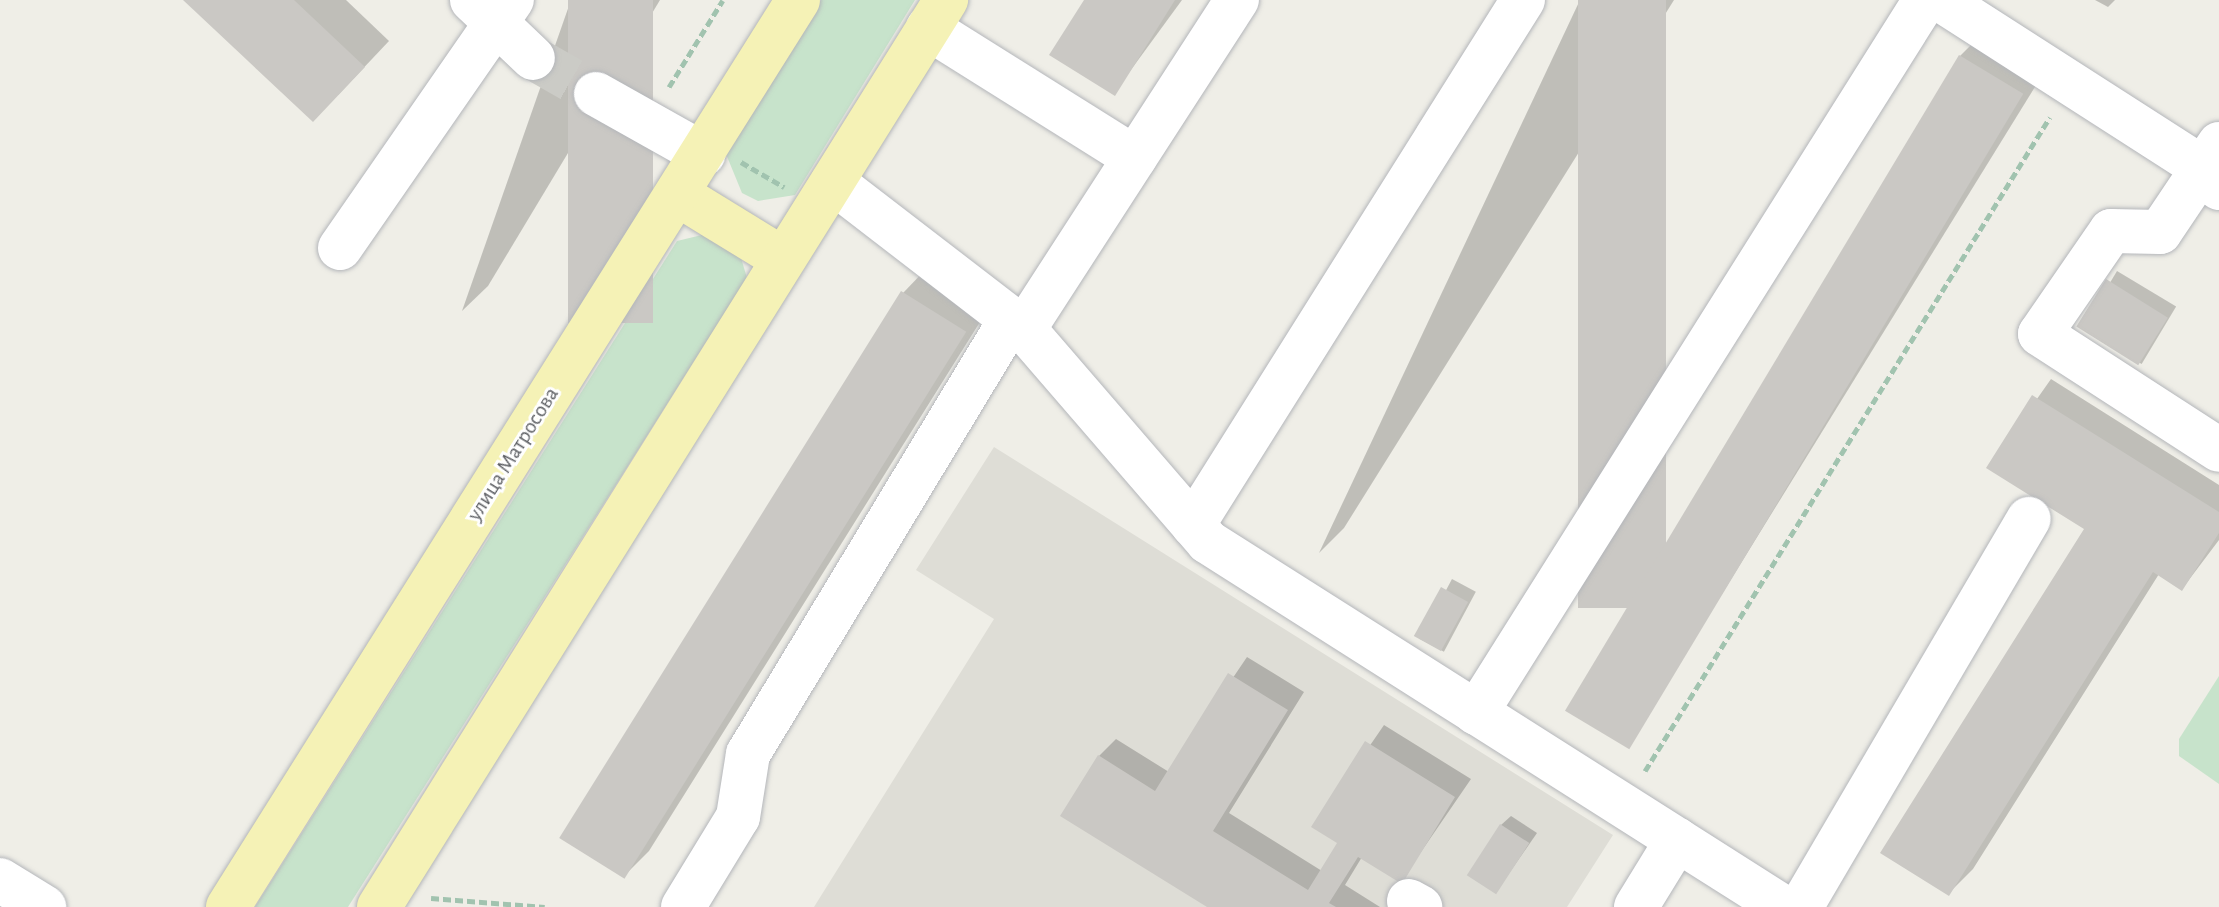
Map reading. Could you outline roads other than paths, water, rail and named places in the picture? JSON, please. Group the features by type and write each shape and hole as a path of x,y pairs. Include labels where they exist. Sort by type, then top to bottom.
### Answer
{"main road":[{"name":"улица Матросова","path":"228,907 798,0"},
{"path":"382,902 937,14"},
{"path":"677,194 783,259"}],"street":[{"path":"683,907 738,817 748,754 1018,324 1135,158 1237,0"},
{"path":"1193,525 1523,0"},
{"path":"1476,713 1925,0"},
{"path":"1941,0 2071,83 2214,166 2160,232 2111,231 2040,334 2219,450"},
{"path":"340,248 493,8 533,58"},
{"path":"937,14 1135,158"},
{"path":"596,94 647,123 706,148"},
{"path":"825,195 1018,324 1208,542 1783,907"},
{"path":"1801,907 2029,519"},
{"path":"1636,907 1677,840"},
{"path":"0,880 44,907"}],"tunnel":[{"path":"533,58 596,94"}]}
